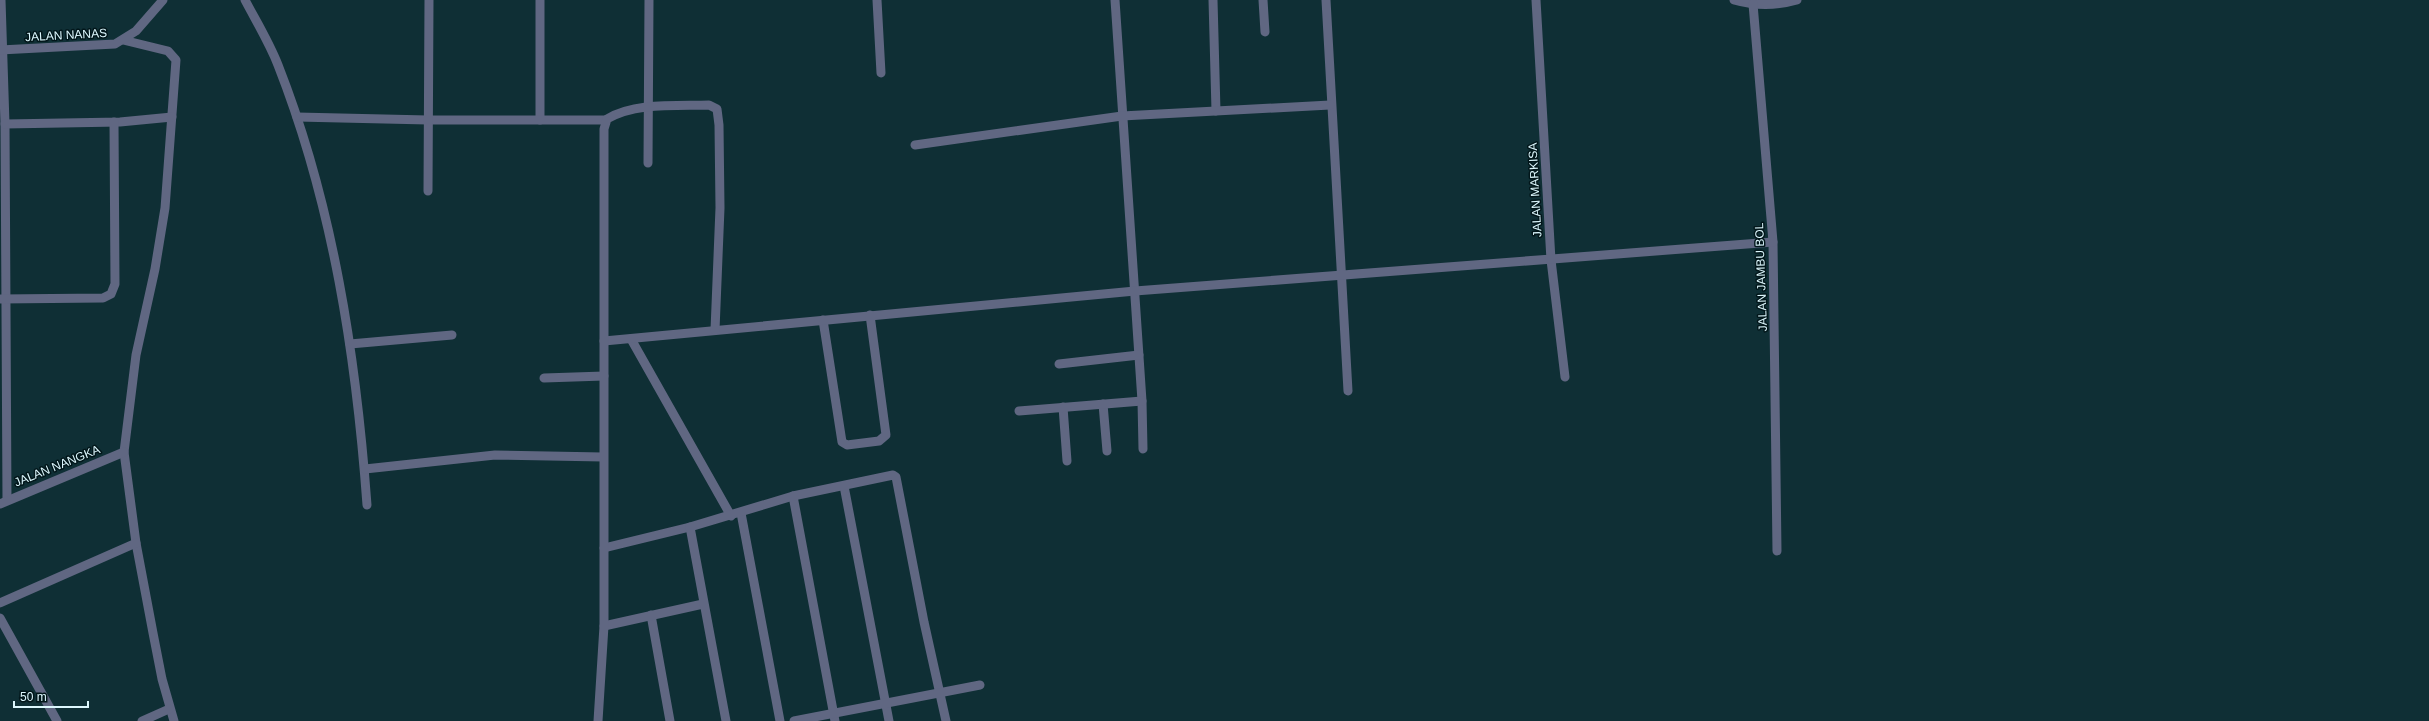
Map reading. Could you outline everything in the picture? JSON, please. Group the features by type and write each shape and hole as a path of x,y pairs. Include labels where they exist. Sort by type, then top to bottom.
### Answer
{"street":[{"path":"1,0 1,50 5,124 3,502"},
{"name":"JALAN NANAS","path":"1,50 107,46 122,40 136,31 163,0"},
{"path":"245,0 278,63 297,116 333,244 361,414 367,505"},
{"path":"428,191 429,0"},
{"path":"540,0 540,120"},
{"path":"648,163 650,107 649,0"},
{"path":"877,0 881,73"},
{"path":"1115,0 1135,291 1144,449"},
{"path":"1213,0 1216,111"},
{"path":"1263,0 1265,32"},
{"path":"1326,0 1330,105 1348,391"},
{"name":"JALAN MARKISA","path":"1536,0 1551,260 1566,378"},
{"path":"1734,0 1753,4 1772,5 1797,0"},
{"name":"JALAN JAMBU BOL","path":"1753,4 1773,242 1777,551"},
{"path":"122,40 168,51 176,60 165,208 156,269 136,355 124,452 136,543 169,709 174,721"},
{"path":"297,116 428,120 606,120 615,114 650,107 709,105 717,109 720,125 720,208 715,330"},
{"path":"915,145 1122,116 1330,105"},
{"path":"5,124 114,122 172,116"},
{"path":"598,721 604,626 604,129 606,120"},
{"path":"3,299 103,298 111,294 115,284 114,122"},
{"path":"604,341 1135,291 1773,242"},
{"path":"823,320 842,442 847,445 879,441 886,435 870,315"},
{"path":"350,344 452,335"},
{"path":"631,339 730,516"},
{"path":"1059,364 1139,355"},
{"path":"544,378 604,376"},
{"path":"1019,411 1142,400"},
{"path":"1103,404 1107,452"},
{"path":"1063,407 1068,461"},
{"name":"JALAN NANGKA","path":"3,502 124,452"},
{"path":"365,469 495,455 603,457"},
{"path":"604,548 741,513 793,496 893,475 896,477 924,622 946,721"},
{"path":"844,486 889,721"},
{"path":"793,496 834,717"},
{"path":"741,513 780,721"},
{"path":"690,527 703,604 726,721"},
{"path":"0,603 136,543"},
{"path":"604,626 703,604"},
{"path":"651,615 670,721"},
{"path":"0,618 57,721"},
{"path":"794,721 834,717 886,703 940,694 980,685"},
{"path":"142,721 169,709"}]}
